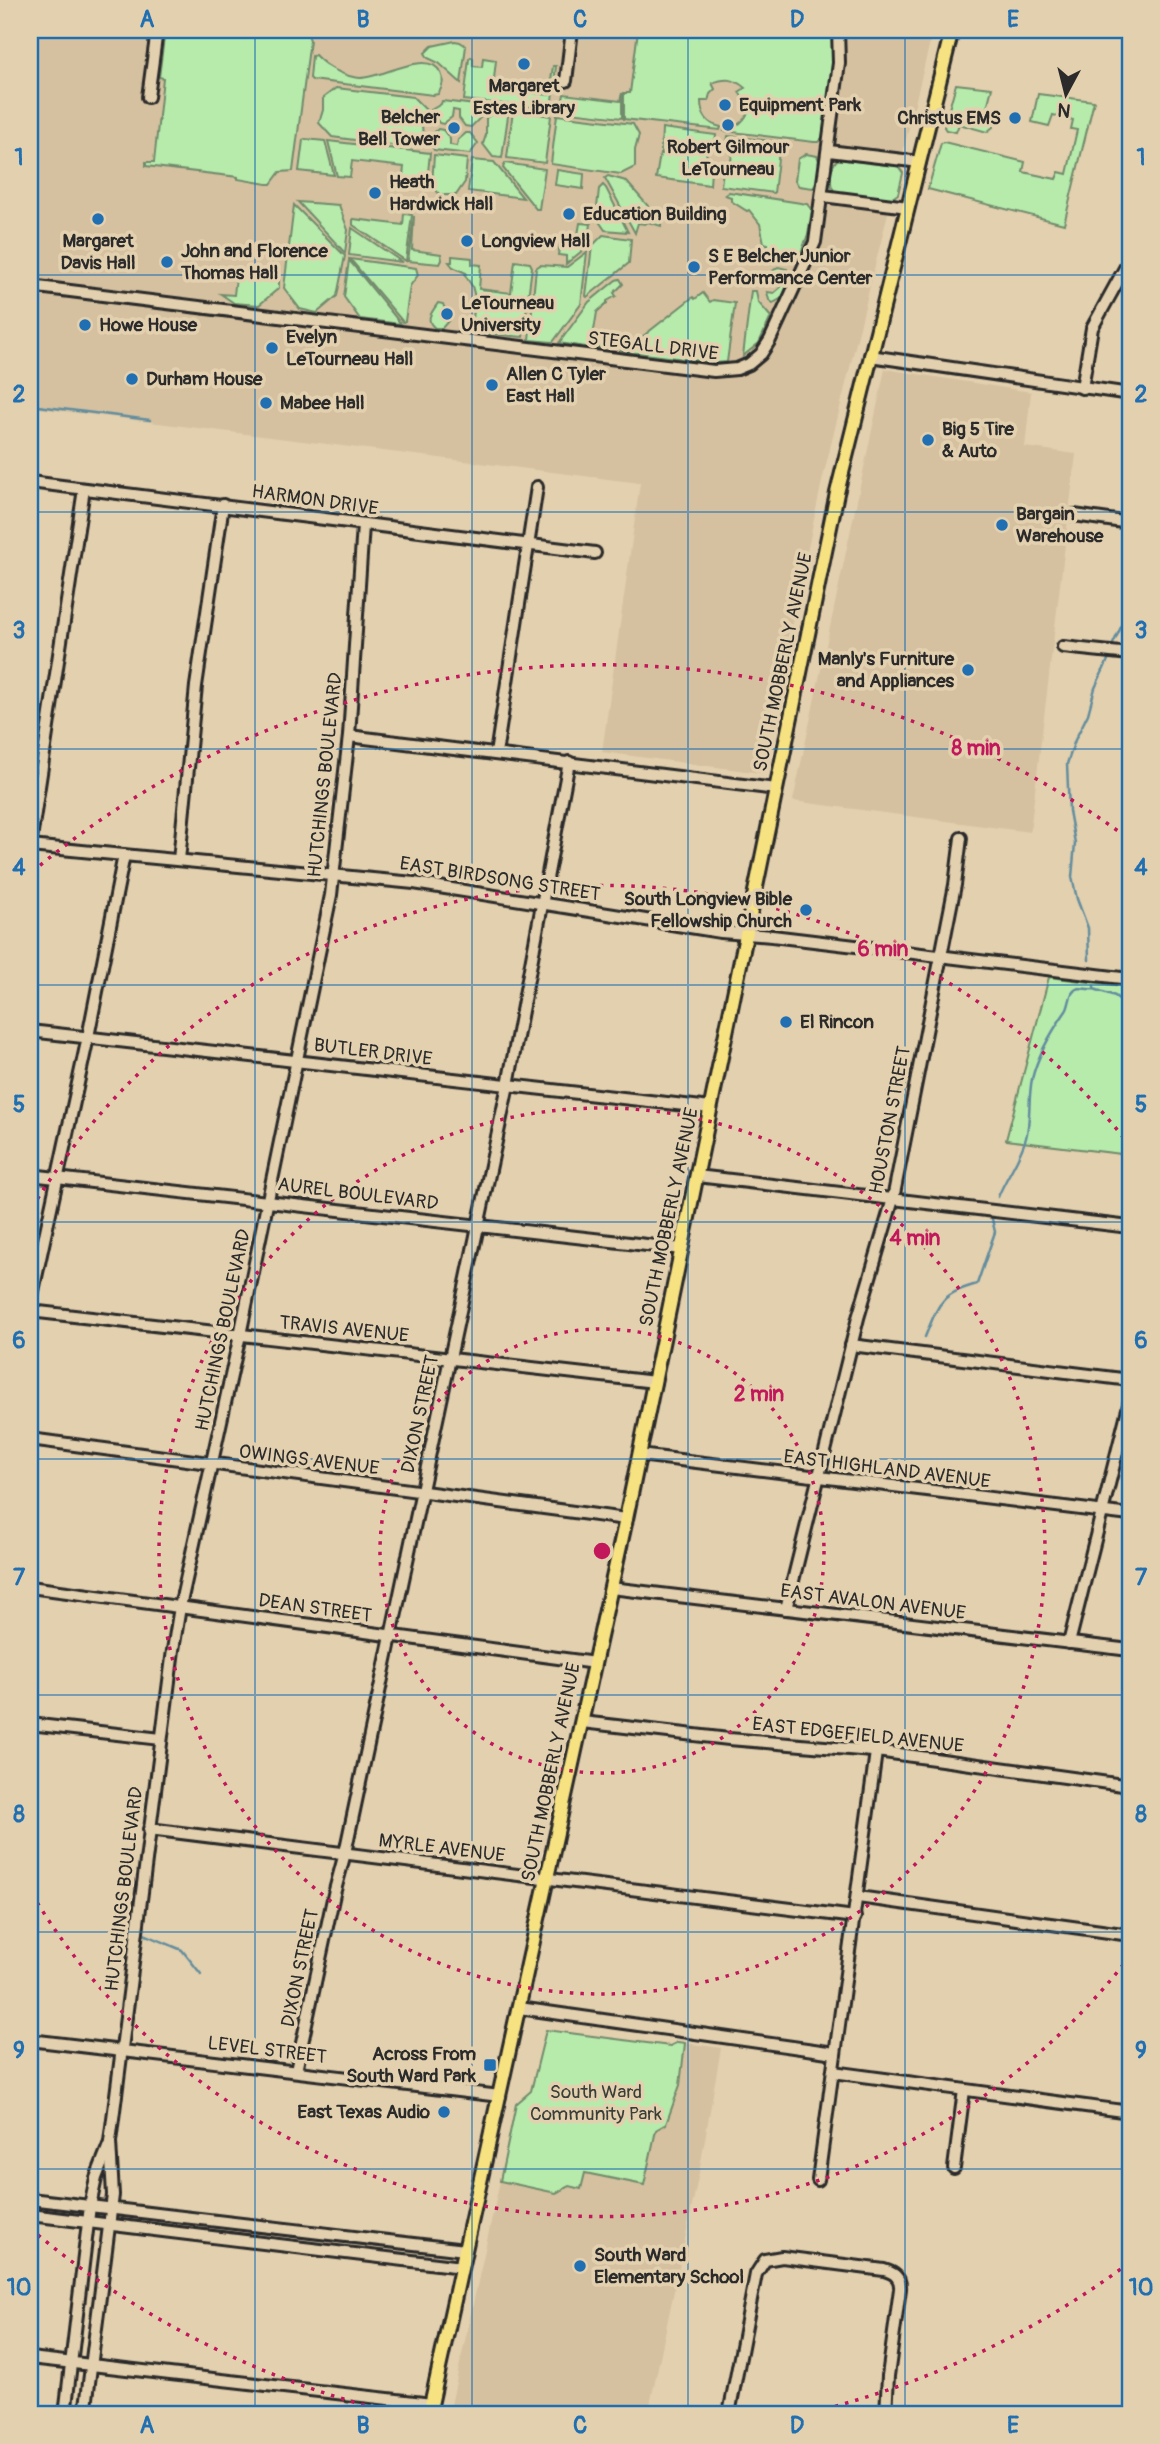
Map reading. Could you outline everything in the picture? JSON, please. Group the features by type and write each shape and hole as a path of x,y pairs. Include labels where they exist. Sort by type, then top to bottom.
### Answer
{"main road":[{"name":"SOUTH MOBBERLY AVENUE","path":"431,2409 626,1519 837,493 952,30"}],"street":[{"path":"148,97 157,30"},
{"path":"566,81 572,30"},
{"name":"STEGALL DRIVE","path":"30,286 726,372 749,364 767,345 813,249 818,231 839,63 838,30"},
{"path":"829,150 920,162"},
{"path":"822,196 908,207"},
{"path":"1082,388 1092,328 1130,259"},
{"path":"870,356 1130,394"},
{"name":"HARMON DRIVE","path":"30,482 594,553"},
{"path":"496,754 537,487"},
{"path":"30,846 83,489"},
{"path":"178,860 197,686 223,505"},
{"path":"1074,515 1130,523"},
{"name":"HUTCHINGS BOULEVARD","path":"85,2414 111,2208 113,2177 110,2142 180,1606 240,1335 334,875 349,736 363,525"},
{"path":"1063,647 1130,654"},
{"path":"349,736 776,789"},
{"name":"DIXON STREET","path":"296,2071 508,1085 569,762"},
{"name":"HOUSTON STREET","path":"786,1609 851,1345 893,1199 955,885 961,838"},
{"name":"EAST BIRDSONG STREET","path":"30,846 430,885 747,934 1130,979"},
{"path":"30,1305 124,855"},
{"name":"BUTLER DRIVE","path":"30,1031 711,1108"},
{"name":"AUREL BOULEVARD","path":"30,1175 682,1249"},
{"path":"697,1176 1130,1227"},
{"name":"TRAVIS AVENUE","path":"30,1311 655,1382"},
{"path":"851,1345 1130,1380"},
{"path":"1069,1643 1130,1401"},
{"name":"OWINGS AVENUE","path":"30,1439 626,1519"},
{"name":"EAST HIGHLAND AVENUE","path":"639,1455 1130,1515"},
{"name":"DEAN STREET","path":"30,1587 595,1663"},
{"name":"EAST AVALON AVENUE","path":"611,1588 1130,1650"},
{"name":"EAST EDGEFIELD AVENUE","path":"582,1722 876,1752 1130,1786"},
{"path":"30,1724 161,1739"},
{"path":"818,2180 876,1752"},
{"name":"MYRLE AVENUE","path":"149,1829 855,1917"},
{"path":"858,1897 1130,1935"},
{"path":"519,2007 835,2053"},
{"name":"LEVEL STREET","path":"30,2040 500,2096"},
{"path":"833,2072 1130,2112"},
{"path":"954,2168 964,2090"},
{"name":"HUTCHINGS BOULEVARD","path":"65,2414 90,2206 96,2178 110,2142"},
{"path":"30,2199 466,2250"},
{"path":"30,2215 462,2267"},
{"path":"729,2414 756,2274 765,2260 782,2257 884,2270 899,2279 886,2414"},
{"path":"30,2358 431,2409"}],"shaded area":[{"name":"LeTourneau University","path":"30,30 933,30 822,481 761,773 602,752 640,483 30,407"},
{"path":"885,369 1031,392 1025,447 1076,454 1030,832 793,801"},
{"name":"South Ward Elementary School","path":"685,2043 721,2048 699,2173 648,2414 449,2414 500,2181 556,2192 569,2186 585,2172 644,2185 656,2130 666,2124 680,2085"}],"green space":[{"path":"165,30 307,32 310,40 293,171 280,172 271,184 267,184 238,177 146,166 146,162 154,162"},
{"path":"638,30 832,30 833,62 824,136 814,142 724,131 725,128 734,127 741,122 750,107 744,106 739,92 745,88 729,80 712,83 715,89 708,101 701,101 706,118 721,127 720,130 624,119 624,93 630,93"},
{"path":"455,41 466,46 461,83 425,53 432,46"},
{"path":"315,55 336,71 360,78 426,63 435,66 441,73 442,84 438,94 433,95 312,80 312,56"},
{"path":"471,57 473,66 482,67 483,58 496,60 493,88 549,95 553,66 556,66 551,109 464,100"},
{"path":"956,84 992,88 985,115 993,117 993,127 987,132 959,124 956,132 944,127"},
{"path":"336,88 413,97 426,110 422,125 423,136 408,147 332,137 319,123 323,98"},
{"path":"622,93 622,118 561,111 564,94 620,101"},
{"path":"1038,94 1094,101 1064,224 928,189 941,143 944,142 1025,162 1023,172 1056,179 1059,172 1067,174 1077,130 1071,129 1073,120 1053,115 1049,126 1032,122"},
{"path":"442,101 475,105 481,117 471,127 465,126 459,118 459,111 453,110 452,117 443,124 439,123 431,110"},
{"path":"501,108 509,109 502,158 493,157 483,144 486,118"},
{"path":"513,110 551,116 545,163 507,158"},
{"path":"557,115 633,124 639,135 635,150 635,167 621,174 551,164"},
{"path":"662,128 716,135 714,149 707,149 705,169 711,170 710,185 656,178 660,154 663,154"},
{"path":"438,129 443,130 450,139 450,145 457,146 458,140 466,133 470,133 478,143 470,154 434,150 428,138"},
{"path":"728,136 780,142 774,193 721,186 723,171 730,172 732,152 726,150"},
{"path":"305,139 325,141 334,175 299,171"},
{"path":"328,141 430,153 427,182 429,187 402,184 404,167 352,161 350,177 337,176"},
{"path":"806,154 817,156 819,163 819,177 813,188 799,186 795,181 798,159"},
{"path":"434,155 467,159 465,182 456,195 440,195 432,185"},
{"path":"838,159 898,166 903,173 898,194 891,199 835,192 831,175"},
{"path":"472,160 494,162 523,198 468,191"},
{"path":"505,163 545,169 539,209 536,209 503,168"},
{"path":"557,170 584,174 583,189 555,185"},
{"path":"608,176 626,181 648,206 647,212 653,213 661,221 661,226 648,222 638,223 635,233 605,178"},
{"path":"603,185 628,232 605,230 596,217 599,189"},
{"path":"729,192 807,204 812,210 801,253 792,257 761,255 762,251 767,251 768,244 764,243 760,224 749,210 725,195"},
{"path":"298,202 339,205 348,230 345,253"},
{"path":"294,205 345,256 337,296 317,313 300,309 284,288"},
{"path":"404,214 412,215 406,261 353,225 353,219 403,225"},
{"path":"414,216 412,250 441,254 440,264 408,261"},
{"path":"580,223 591,224 588,246 566,264 566,256 558,255 560,244 570,245 571,241 577,241"},
{"path":"352,228 402,262 349,255"},
{"path":"603,235 631,239 629,263 587,297 592,246"},
{"path":"587,252 581,304 553,342 529,340 536,268 540,265 567,267"},
{"path":"452,256 472,258 472,264 481,265 479,289 511,293 515,261 530,263 532,267 523,337 472,332 475,297 466,273 449,262 452,262"},
{"path":"350,259 416,268 418,275 410,286 405,321 403,322"},
{"path":"349,260 401,324 360,319 344,297"},
{"path":"778,267 787,269 791,278 782,298 773,303 767,292 774,293 781,287 780,276 770,273"},
{"path":"218,272 279,279 279,288 259,305 234,303 221,294 234,295 236,277 219,275"},
{"path":"620,279 623,284 614,293 616,296 597,312 593,337 604,339 599,349 559,343 589,302"},
{"path":"751,291 756,291 758,302 771,317 759,343 743,356"},
{"path":"703,293 710,302 713,300 735,303 727,362 716,363 621,351 625,343 638,340 693,297 695,299"},
{"path":"438,303 443,304 449,320 442,328 435,328 430,322 430,316"},
{"path":"1049,977 1130,987 1130,1155 1006,1140"},
{"name":"South Ward Community Park","path":"546,2030 670,2046 678,2042 685,2043 680,2085 666,2124 656,2130 644,2185 585,2173 581,2189 569,2186 556,2193 500,2181 516,2104 531,2091"}],"waterway":[{"path":"30,405 150,420"},
{"path":"1113,644 1130,608"},
{"path":"1089,960 1088,928 1072,877 1075,843 1069,811 1067,764 1108,660"},
{"path":"1094,986 1094,989 1115,996 1125,1004 1130,1003"},
{"path":"998,1197 1026,1138 1032,1079 1042,1052 1068,1008 1073,992 1079,988 1094,989"},
{"path":"925,1337 942,1302 955,1292 977,1284 995,1232 992,1219"},
{"path":"144,1934 182,1950 201,1974"}],"place":[{"name":"Margaret Estes Library","path":"524,64"},
{"name":"Equipment Park","path":"725,105"},
{"name":"Christus EMS","path":"1015,118"},
{"name":"Robert Gilmour LeTourneau","path":"728,125"},
{"name":"Belcher Bell Tower","path":"454,128"},
{"name":"Heath Hardwick Hall","path":"375,193"},
{"name":"Education Building","path":"569,214"},
{"name":"Margaret Davis Hall","path":"98,219"},
{"name":"Longview Hall","path":"467,241"},
{"name":"John and Florence Thomas Hall","path":"167,262"},
{"name":"S E Belcher Junior Performance Center","path":"694,267"},
{"name":"LeTourneau University","path":"447,314"},
{"name":"Howe House","path":"85,325"},
{"name":"Evelyn LeTourneau Hall","path":"272,348"},
{"name":"Durham House","path":"132,379"},
{"name":"Allen C Tyler East Hall","path":"492,385"},
{"name":"Mabee Hall","path":"266,403"},
{"name":"Big 5 Tire & Auto","path":"928,440"},
{"name":"Bargain Warehouse","path":"1002,525"},
{"name":"Manly's Furniture and Appliances","path":"968,670"},
{"name":"South Longview Bible Fellowship Church","path":"806,910"},
{"name":"El Rincon","path":"786,1022"},
{"name":"Across From South Ward Park","path":"490,2065"},
{"name":"East Texas Audio","path":"444,2112"},
{"name":"South Ward Elementary School","path":"580,2266"}]}
